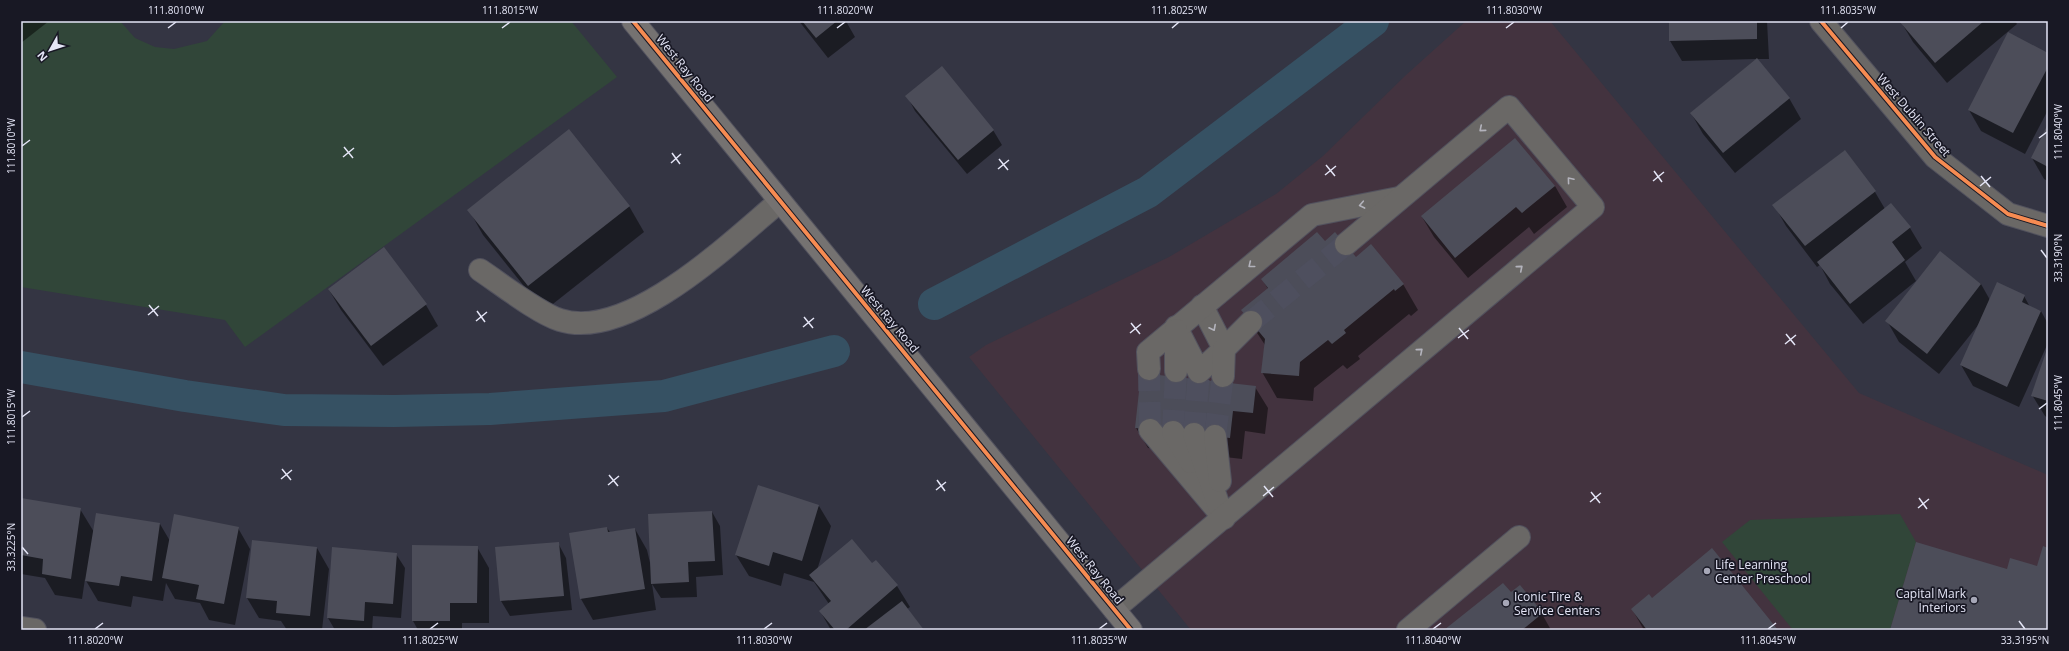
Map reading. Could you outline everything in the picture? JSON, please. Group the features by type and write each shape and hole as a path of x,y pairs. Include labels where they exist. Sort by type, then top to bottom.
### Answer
{"main road":[{"name":"West Ray Road","path":"633,21 1131,630"}],"street":[{"name":"West Dublin Street","path":"1821,21 1935,158 2008,214 2048,226"},
{"path":"1114,609 1593,207 1509,107 1346,244"},
{"path":"1149,369 1148,352 1176,327 1312,215 1401,198"},
{"path":"480,270 560,320 583,324 598,323 665,294 780,201"},
{"path":"1202,306 1224,349 1223,376"},
{"path":"1176,327 1199,372 1251,322"},
{"path":"1176,327 1176,371"},
{"path":"1150,430 1224,518"},
{"path":"1173,432 1224,518"},
{"path":"1205,435 1224,518"},
{"path":"1408,630 1519,537"},
{"path":"21,628 35,630"}],"shaded area":[{"path":"1466,21 1550,21 1859,393 2048,475 2048,630 1191,630 969,357 986,345 1169,257 1276,194 1323,156 1406,75"}],"green space":[{"path":"21,21 120,21 135,38 155,47 174,49 207,41 225,21 571,21 617,77 245,347 225,320 21,287"},
{"path":"1900,514 1916,542 1890,630 1793,630 1722,542 1750,520"}],"building":[{"path":"802,21 837,21 816,38"},
{"path":"1669,21 1757,21 1757,39 1669,41"},
{"path":"1899,21 1984,21 1935,63"},
{"path":"2008,32 2048,53 2048,67 2013,133 1968,110"},
{"path":"1757,58 1790,98 1723,153 1690,113"},
{"path":"942,66 994,130 958,160 905,96"},
{"path":"2048,124 2048,167 2031,158"},
{"path":"569,129 630,206 528,286 467,210"},
{"path":"1515,138 1555,186 1522,213 1516,207 1455,258 1421,216"},
{"path":"1845,150 1876,191 1805,246 1772,205"},
{"path":"1891,203 1911,227 1892,242 1905,260 1850,304 1817,262"},
{"path":"1317,232 1325,241 1335,232 1356,257 1371,244 1404,284 1395,291 1394,289 1344,330 1346,333 1332,344 1328,340 1300,362 1299,376 1261,373 1265,339 1241,310 1268,288 1261,279"},
{"path":"384,247 427,304 371,346 328,289"},
{"path":"1940,251 1981,284 1927,354 1885,321"},
{"path":"1997,282 2025,295 2022,302 2041,311 2007,387 1960,365"},
{"path":"2048,346 2048,401 2031,396"},
{"path":"1141,373 1256,386 1253,413 1233,411 1230,438 1135,428"},
{"path":"758,485 819,505 802,561 773,552 769,566 735,555"},
{"path":"21,498 81,508 71,579 42,574 43,559 21,555"},
{"path":"712,511 715,561 688,562 689,582 651,584 648,514"},
{"path":"96,513 160,523 152,581 121,576 119,586 85,581"},
{"path":"174,514 239,527 224,604 196,599 199,585 162,578"},
{"path":"607,527 608,532 635,528 645,589 580,599 569,533"},
{"path":"852,539 872,563 876,560 898,585 846,630 835,630 819,611 831,601 809,575"},
{"path":"252,540 317,547 310,616 276,613 277,601 246,598"},
{"path":"559,542 564,596 500,601 495,547"},
{"name":"Capital Mark Interiors","path":"1916,542 2007,569 2010,558 2037,566 2043,546 2048,548 2048,630 1890,630"},
{"path":"412,545 478,546 477,603 450,603 450,621 412,621"},
{"path":"332,547 397,553 393,604 365,602 364,621 327,618"},
{"name":"Life Learning Center Preschool","path":"1712,548 1778,630 1647,630 1631,609 1649,594 1652,598"},
{"name":"Iconic Tire & Service Centers","path":"1503,583 1511,592 1520,585 1543,613 1522,630 1444,630"},
{"path":"902,601 924,630 864,630"}],"waterway":[{"path":"934,304 1148,192 1373,21"},
{"path":"21,367 185,396 284,410 394,411 490,409 664,396 834,351"}],"tunnel":[{"path":"1251,322 1346,244"},
{"path":"1149,369 1150,430"},
{"path":"1173,432 1176,371"},
{"path":"1194,434 1199,372"},
{"path":"1215,436 1223,376"}],"cycle path":[{"path":"633,21 1131,630"},
{"path":"1821,21 1935,157 2008,214 2048,226"}],"place":[{"name":"Life Learning Center Preschool","path":"1707,571"},
{"name":"Capital Mark Interiors","path":"1974,600"},
{"name":"Iconic Tire & Service Centers","path":"1506,603"}]}
